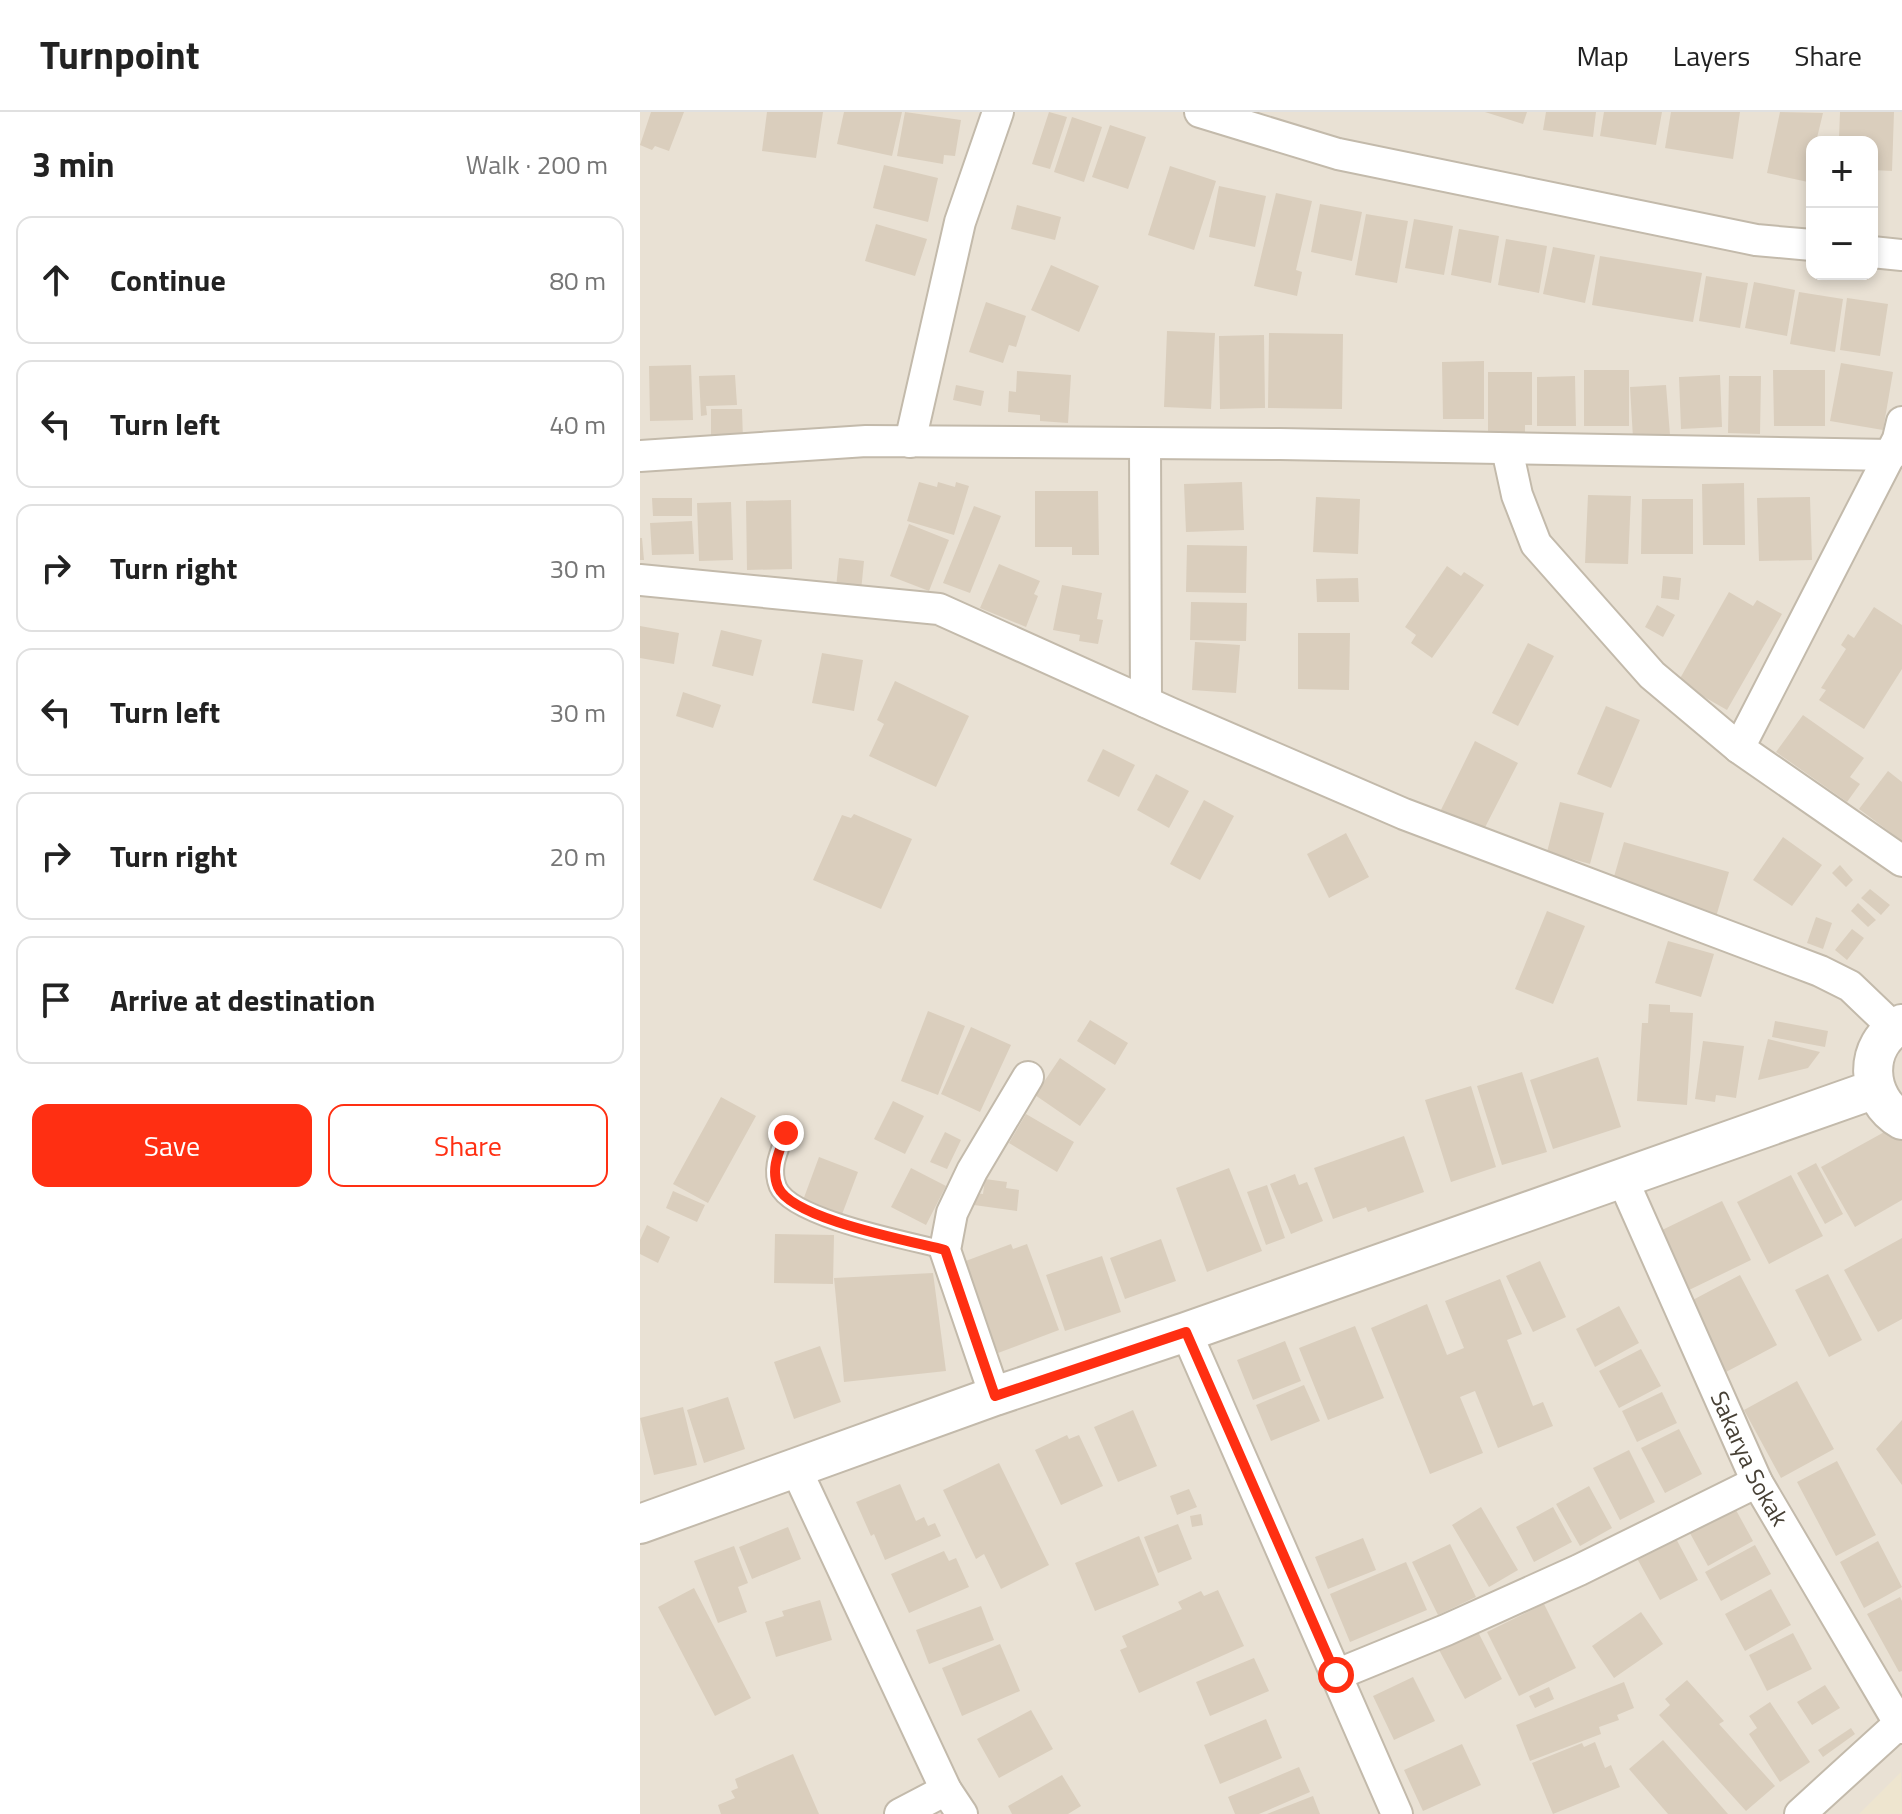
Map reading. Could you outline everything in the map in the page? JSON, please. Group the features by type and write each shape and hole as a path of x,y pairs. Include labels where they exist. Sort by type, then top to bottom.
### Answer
{"street":[{"path":"910,442 960,222 998,112"},
{"path":"1200,112 1338,154 1756,240 1806,244"},
{"path":"1878,253 1902,255"},
{"path":"1739,748 1891,455 1902,422"},
{"path":"640,456 866,441 1891,455"},
{"path":"1145,444 1146,702"},
{"path":"1507,449 1517,495 1536,544 1652,675 1739,748 1902,861"},
{"path":"640,580 939,609 1404,814 1820,971 1850,986 1898,1026 1882,1040 1872,1072 1875,1089 1884,1106 1902,1120"},
{"path":"995,1396 945,1250 952,1213 1028,1077"},
{"path":"640,1524 995,1396 1186,1332 1875,1089"},
{"name":"Sakarya Sokak","path":"1622,1178 1757,1482 1901,1724"},
{"path":"1186,1332 1397,1814"},
{"path":"796,1469 954,1802 900,1814"},
{"path":"1336,1675 1579,1570 1757,1482"},
{"path":"1800,1814 1901,1724"}],"lane":[{"path":"786,1133 776,1161 775,1174 778,1187 793,1204 855,1227 945,1250"}],"shaded area":[{"path":"640,112 1902,112 1902,1814 640,1814"},
{"path":"1901,1772 1902,1814 1859,1814"}],"building":[{"path":"651,112 684,112 669,151 655,146 652,150 640,145"},
{"path":"767,112 823,112 816,158 762,151"},
{"path":"844,112 902,112 892,156 837,144"},
{"path":"905,112 961,120 955,156 944,155 943,164 897,156"},
{"path":"1049,112 1067,117 1050,169 1032,164"},
{"path":"1485,112 1527,112 1523,124"},
{"path":"1546,112 1596,112 1593,137 1543,130"},
{"path":"1604,112 1662,112 1656,145 1600,136"},
{"path":"1671,112 1740,112 1733,159 1665,148"},
{"path":"1780,112 1823,113 1817,136 1806,136 1806,182 1767,173"},
{"path":"1840,112 1894,112 1892,171 1878,170 1878,136 1839,136"},
{"path":"1072,117 1102,127 1084,182 1054,172"},
{"path":"1110,125 1146,137 1128,189 1092,177"},
{"path":"884,165 938,178 928,222 873,208"},
{"path":"1170,166 1216,181 1194,250 1148,235"},
{"path":"1219,186 1266,196 1255,247 1209,237"},
{"path":"1276,193 1312,201 1296,270 1302,272 1297,296 1254,286"},
{"path":"1320,204 1362,212 1352,261 1311,252"},
{"path":"1017,205 1061,217 1055,240 1011,229"},
{"path":"1366,214 1408,221 1397,283 1355,275"},
{"path":"1414,219 1453,226 1444,275 1405,268"},
{"path":"876,224 927,239 915,276 865,261"},
{"path":"1459,229 1499,236 1491,283 1451,275"},
{"path":"1506,239 1547,246 1539,293 1498,285"},
{"path":"1553,247 1595,255 1585,303 1543,294"},
{"path":"1600,256 1702,273 1693,322 1592,305"},
{"path":"1051,265 1099,286 1079,332 1031,310"},
{"path":"1706,276 1748,283 1740,328 1699,321"},
{"path":"1754,282 1795,290 1787,336 1745,328"},
{"path":"1799,292 1843,299 1835,352 1790,344"},
{"path":"1847,298 1888,304 1880,356 1840,350"},
{"path":"986,302 1026,316 1016,347 1009,345 1003,363 969,352"},
{"path":"1167,331 1215,333 1211,409 1164,407"},
{"path":"1269,333 1343,334 1342,409 1268,408"},
{"path":"1264,335 1265,408 1220,409 1219,336"},
{"path":"1484,361 1484,419 1443,419 1442,362"},
{"path":"1841,363 1893,372 1883,430 1830,421"},
{"path":"691,365 693,420 650,421 649,366"},
{"path":"1584,370 1629,370 1629,426 1584,426"},
{"path":"1773,370 1825,370 1825,426 1774,426"},
{"path":"1017,371 1071,375 1068,423 1040,421 1040,415 1008,412 1009,391 1016,392"},
{"path":"1488,372 1532,372 1532,425 1525,425 1525,433 1488,433"},
{"path":"735,375 737,405 706,406 707,415 701,416 699,376"},
{"path":"1720,375 1722,427 1681,429 1679,377"},
{"path":"1575,376 1576,426 1537,426 1537,377"},
{"path":"1729,376 1761,376 1760,434 1728,433"},
{"path":"956,385 984,391 981,406 953,400"},
{"path":"1666,385 1670,435 1633,438 1630,387"},
{"path":"711,409 742,409 743,440 711,441"},
{"path":"919,482 937,487 938,482 955,487 956,482 969,486 954,535 907,521"},
{"path":"1242,482 1244,530 1186,532 1184,484"},
{"path":"1744,483 1745,545 1703,545 1702,484"},
{"path":"1035,491 1098,491 1099,555 1072,555 1072,547 1035,547"},
{"path":"1588,495 1631,496 1628,564 1585,563"},
{"path":"1316,497 1360,499 1358,554 1313,552"},
{"path":"1810,497 1812,560 1759,561 1757,498"},
{"path":"652,498 692,498 692,516 653,516"},
{"path":"1642,499 1693,499 1693,554 1641,554"},
{"path":"791,500 792,569 747,570 746,501"},
{"path":"731,502 733,560 699,561 697,503"},
{"path":"974,506 1001,516 970,593 943,583"},
{"path":"692,521 694,554 652,555 650,523"},
{"path":"909,524 949,540 929,591 890,576"},
{"path":"642,538 644,560 640,560"},
{"path":"1187,545 1247,546 1246,593 1186,592"},
{"path":"839,558 864,561 861,591 836,588"},
{"path":"999,564 1040,581 1034,594 1038,596 1026,627 980,608"},
{"path":"1447,566 1461,576 1464,572 1484,585 1432,658 1411,643 1416,635 1405,627"},
{"path":"1663,576 1681,578 1679,600 1661,598"},
{"path":"1358,578 1359,602 1317,602 1316,579"},
{"path":"1062,585 1102,593 1097,619 1103,620 1098,644 1079,641 1080,635 1053,630"},
{"path":"1729,592 1753,606 1757,600 1782,614 1727,710 1678,682"},
{"path":"1191,602 1247,603 1246,641 1190,640"},
{"path":"1657,605 1675,615 1663,637 1645,627"},
{"path":"1874,607 1902,625 1902,669 1864,729 1819,700 1826,690 1821,688 1846,649 1841,645 1848,634 1854,638"},
{"path":"640,626 679,633 674,664 640,658"},
{"path":"721,630 762,640 753,676 712,666"},
{"path":"1298,633 1350,633 1349,690 1298,689"},
{"path":"1195,642 1240,645 1236,693 1192,690"},
{"path":"1528,643 1554,656 1518,726 1492,713"},
{"path":"822,653 863,660 854,711 812,703"},
{"path":"895,681 969,716 936,787 869,756 884,724 877,720"},
{"path":"683,692 721,705 713,728 676,716"},
{"path":"1606,706 1640,720 1611,788 1577,774"},
{"path":"1803,715 1864,758 1850,777 1860,784 1847,802 1776,752"},
{"path":"1475,741 1518,763 1478,841 1436,820"},
{"path":"1103,749 1135,765 1119,797 1087,781"},
{"path":"1888,771 1902,782 1902,841 1859,809"},
{"path":"1156,774 1189,791 1169,828 1137,810"},
{"path":"1204,800 1234,816 1200,880 1170,864"},
{"path":"1560,802 1604,813 1590,864 1547,852"},
{"path":"854,814 912,839 881,909 813,880 842,815 851,818"},
{"path":"1346,833 1369,877 1329,898 1307,854"},
{"path":"1783,837 1822,865 1792,906 1753,880"},
{"path":"1624,842 1729,872 1716,917 1611,887"},
{"path":"1840,865 1853,880 1846,887 1832,873"},
{"path":"1870,889 1890,905 1881,915 1861,898"},
{"path":"1858,903 1876,920 1868,927 1851,911"},
{"path":"1547,911 1585,926 1553,1004 1515,989"},
{"path":"1816,917 1832,923 1823,949 1807,943"},
{"path":"1852,929 1864,938 1847,960 1835,950"},
{"path":"1668,941 1714,954 1701,997 1655,983"},
{"path":"1649,1004 1670,1005 1670,1012 1693,1013 1687,1105 1637,1101 1642,1023 1648,1023"},
{"path":"928,1011 965,1026 938,1095 901,1081"},
{"path":"1090,1020 1128,1043 1115,1065 1077,1041"},
{"path":"1775,1021 1828,1031 1825,1047 1772,1037"},
{"path":"971,1027 1011,1045 980,1112 941,1094"},
{"path":"1768,1039 1820,1052 1808,1068 1758,1080"},
{"path":"1703,1041 1744,1046 1736,1098 1716,1095 1715,1102 1695,1099"},
{"path":"1598,1057 1621,1127 1553,1149 1530,1080"},
{"path":"1060,1058 1106,1089 1080,1126 1035,1095"},
{"path":"1522,1072 1547,1152 1502,1165 1477,1086"},
{"path":"1471,1086 1496,1167 1451,1182 1425,1100"},
{"path":"721,1097 756,1116 708,1203 673,1184"},
{"path":"893,1101 924,1116 905,1154 874,1139"},
{"path":"1026,1114 1074,1142 1057,1172 1009,1143"},
{"path":"1897,1125 1902,1130 1902,1200 1855,1227 1821,1167"},
{"path":"945,1132 961,1140 947,1169 930,1162"},
{"path":"1404,1136 1424,1192 1368,1212 1366,1207 1333,1219 1314,1168"},
{"path":"819,1157 858,1172 841,1217 802,1203"},
{"path":"1816,1163 1843,1214 1825,1224 1797,1173"},
{"path":"911,1168 946,1186 926,1225 891,1207"},
{"path":"1229,1168 1262,1251 1207,1272 1176,1188"},
{"path":"1295,1174 1299,1185 1307,1182 1323,1221 1291,1234 1270,1184"},
{"path":"1791,1175 1823,1236 1769,1264 1737,1202"},
{"path":"985,1179 1007,1182 1006,1188 1019,1190 1017,1211 974,1205 975,1193 983,1194"},
{"path":"1267,1185 1285,1238 1266,1245 1247,1192"},
{"path":"673,1191 705,1205 697,1222 666,1208"},
{"path":"1722,1201 1751,1260 1687,1291 1658,1232"},
{"path":"647,1225 670,1237 658,1263 640,1254 640,1240"},
{"path":"775,1234 834,1235 833,1284 774,1283"},
{"path":"1902,1238 1902,1319 1878,1332 1844,1270"},
{"path":"1161,1239 1176,1281 1125,1299 1110,1258"},
{"path":"1011,1244 1013,1249 1027,1244 1059,1330 998,1353 963,1262"},
{"path":"1102,1256 1121,1312 1065,1331 1046,1275"},
{"path":"1540,1261 1566,1317 1533,1332 1506,1276"},
{"path":"933,1273 946,1371 844,1382 834,1278"},
{"path":"1828,1274 1862,1340 1829,1357 1795,1290"},
{"path":"1740,1275 1777,1345 1726,1372 1689,1302"},
{"path":"1500,1279 1522,1334 1507,1340 1533,1406 1543,1402 1553,1426 1498,1448 1475,1391 1460,1397 1483,1453 1430,1474 1371,1328 1427,1304 1447,1355 1464,1348 1445,1301"},
{"path":"1619,1306 1639,1343 1595,1367 1576,1329"},
{"path":"1355,1326 1384,1398 1328,1420 1299,1348"},
{"path":"1285,1341 1301,1381 1253,1400 1237,1360"},
{"path":"820,1346 841,1402 794,1419 774,1362"},
{"path":"1641,1349 1661,1386 1619,1408 1599,1371"},
{"path":"1797,1381 1834,1449 1781,1478 1744,1410"},
{"path":"1304,1385 1320,1421 1271,1441 1256,1405"},
{"path":"1662,1392 1677,1423 1637,1442 1622,1411"},
{"path":"728,1397 745,1449 704,1463 687,1410"},
{"path":"683,1407 697,1465 654,1475 640,1418"},
{"path":"1133,1410 1157,1466 1118,1482 1094,1427"},
{"path":"1902,1420 1902,1485 1876,1449"},
{"path":"1679,1429 1702,1474 1665,1493 1641,1448"},
{"path":"1067,1435 1069,1439 1079,1435 1103,1486 1061,1505 1035,1450"},
{"path":"1629,1450 1655,1502 1620,1520 1593,1468"},
{"path":"1837,1461 1876,1535 1836,1556 1797,1482"},
{"path":"999,1463 1049,1565 1001,1589 984,1554 976,1559 943,1490"},
{"path":"900,1484 916,1521 924,1517 928,1526 935,1523 941,1536 885,1560 856,1502"},
{"path":"1589,1486 1612,1528 1580,1546 1556,1504"},
{"path":"1189,1489 1197,1507 1177,1515 1170,1496"},
{"path":"1731,1501 1753,1541 1708,1566 1686,1526"},
{"path":"1481,1507 1518,1570 1489,1587 1452,1525"},
{"path":"1553,1507 1572,1542 1534,1562 1516,1527"},
{"path":"1201,1514 1203,1525 1192,1527 1190,1516"},
{"path":"1178,1524 1192,1559 1158,1573 1144,1537"},
{"path":"788,1527 801,1559 752,1579 739,1547"},
{"path":"1673,1533 1698,1580 1660,1600 1634,1553"},
{"path":"1139,1536 1159,1585 1095,1611 1075,1563"},
{"path":"1363,1538 1376,1570 1328,1589 1315,1557"},
{"path":"1878,1541 1902,1587 1864,1608 1840,1562"},
{"path":"1450,1544 1476,1597 1438,1615 1412,1562"},
{"path":"1755,1545 1771,1574 1721,1601 1705,1572"},
{"path":"734,1546 748,1583 738,1587 747,1612 718,1623 694,1561"},
{"path":"944,1551 949,1561 956,1558 969,1587 909,1613 891,1574"},
{"path":"1406,1562 1427,1610 1350,1642 1330,1594"},
{"path":"694,1588 751,1698 715,1716 658,1607"},
{"path":"1771,1589 1791,1625 1745,1651 1725,1614"},
{"path":"1218,1590 1244,1646 1139,1693 1120,1650 1127,1647 1122,1636 1182,1609 1178,1602 1201,1591 1204,1596"},
{"path":"1900,1597 1902,1671 1899,1672 1867,1614"},
{"path":"820,1600 832,1640 776,1657 765,1622 784,1616 782,1611"},
{"path":"1544,1604 1576,1668 1519,1696 1487,1632"},
{"path":"981,1606 994,1640 929,1664 916,1630"},
{"path":"1641,1612 1663,1644 1614,1678 1592,1646"},
{"path":"1476,1628 1502,1679 1465,1699 1438,1648"},
{"path":"1793,1633 1812,1669 1767,1691 1749,1655"},
{"path":"1000,1644 1020,1691 962,1716 942,1668"},
{"path":"1254,1658 1269,1691 1210,1716 1196,1682"},
{"path":"1413,1677 1435,1721 1394,1740 1373,1696"},
{"path":"1687,1680 1724,1721 1719,1724 1775,1786 1746,1811 1659,1715 1670,1705 1665,1699"},
{"path":"1624,1682 1634,1708 1617,1715 1619,1720 1599,1727 1601,1734 1530,1761 1516,1725"},
{"path":"1825,1685 1840,1708 1812,1725 1797,1702"},
{"path":"1549,1687 1554,1699 1535,1708 1529,1696"},
{"path":"1770,1702 1810,1762 1780,1782 1749,1734 1757,1728 1749,1716"},
{"path":"1031,1710 1053,1749 999,1778 977,1739"},
{"path":"1266,1719 1282,1758 1220,1784 1204,1745"},
{"path":"1851,1728 1855,1734 1823,1757 1818,1750"},
{"path":"1663,1740 1728,1814 1668,1814 1629,1769"},
{"path":"1595,1742 1605,1768 1611,1765 1620,1787 1553,1814 1532,1763 1582,1743 1584,1747"},
{"path":"1462,1744 1481,1785 1423,1811 1404,1770"},
{"path":"793,1754 819,1814 721,1814 718,1805 735,1798 731,1791 738,1788 735,1779"},
{"path":"1299,1767 1310,1792 1259,1814 1235,1814 1228,1797"},
{"path":"1062,1775 1081,1806 1068,1814 1012,1814 1008,1806"},
{"path":"1313,1796 1320,1814 1267,1814"}],"route":[{"path":"786,1133 776,1161 775,1174 778,1187 793,1204 855,1227 945,1250 995,1396 1186,1332 1336,1675"}]}
